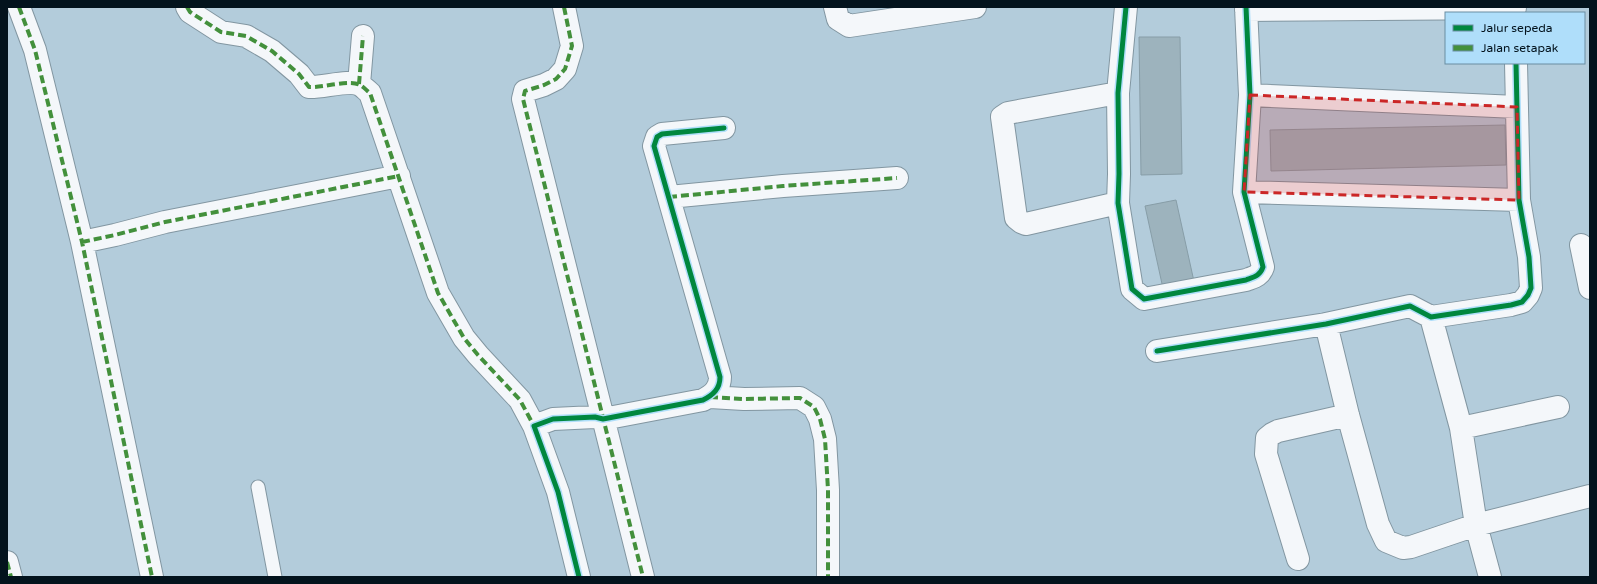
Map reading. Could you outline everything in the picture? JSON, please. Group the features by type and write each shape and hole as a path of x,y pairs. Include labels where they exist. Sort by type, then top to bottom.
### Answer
{"street":[{"path":"18,7 35,50 82,242 152,577"},
{"path":"187,7 190,12 221,32 246,36 272,51 299,74 309,87 346,83 359,84 370,93 442,302 464,338 520,400 534,426 558,492 579,577"},
{"path":"564,7 572,46 565,69 556,79 544,85 525,91 523,99 644,577"},
{"path":"835,7 838,19 849,26 975,7"},
{"path":"1126,7 1118,92 1118,203 1132,289 1144,299 1246,280 1261,273 1263,267 1255,242 1244,192 1250,95 1246,8 1515,9"},
{"path":"359,84 364,36"},
{"path":"1157,351 1326,324 1410,306 1431,317 1522,302 1531,288 1529,257 1519,200 1516,64"},
{"path":"1118,92 1008,113 1002,117 1016,218 1021,222 1026,224 1118,203"},
{"path":"1250,95 1517,107"},
{"path":"710,397 718,387 720,377 654,146 656,137 669,132 724,128"},
{"path":"82,242 165,222 399,176"},
{"path":"669,197 783,186 897,178"},
{"path":"1244,192 1519,200"},
{"path":"1581,245 1590,288"},
{"path":"1431,317 1461,428 1476,526 1490,577"},
{"path":"1326,324 1348,416 1378,524 1386,541 1403,548 1411,547 1476,526 1590,496"},
{"path":"534,426 553,419 595,417 603,419 703,400 710,397 744,399 800,398 814,407 820,418 825,439 828,490 828,577"},
{"path":"1461,428 1558,406"},
{"path":"1298,559 1266,454 1267,438 1278,431 1348,416"},
{"path":"7,562 10,577"}],"lane":[{"path":"258,487 275,577"}],"highlighted area":[{"path":"1250,95 1517,107 1519,200 1244,192"}],"building":[{"path":"1139,37 1180,37 1182,174 1141,175"},
{"path":"1505,125 1506,165 1271,171 1270,130"},
{"path":"1176,200 1195,286 1164,293 1145,206"}],"marked path":[{"path":"19,7 35,50 82,242 152,577"},
{"path":"187,7 190,12 221,32 246,36 272,51 299,74 309,87 355,83 370,93 438,293 464,338 520,400 534,426"},
{"path":"564,7 572,46 565,69 556,79 544,85 525,91 523,99 643,577"},
{"path":"359,84 363,36"},
{"path":"82,242 165,222 399,176"},
{"path":"669,197 783,186 897,178"},
{"path":"710,397 744,399 800,398 814,407 820,419 825,439 828,490 828,577"},
{"path":"7,562 11,577"}],"cycle path":[{"path":"1126,7 1118,93 1118,203 1132,289 1144,299 1246,280 1254,277 1262,270 1263,267 1244,192 1250,95 1246,7"},
{"path":"1157,351 1326,324 1410,306 1431,317 1522,302 1528,295 1531,288 1529,257 1519,200 1516,64"},
{"path":"579,577 558,492 534,426 553,419 595,417 603,419 703,400 713,394 719,385 720,377 654,146 657,137 662,134 724,128"}]}
